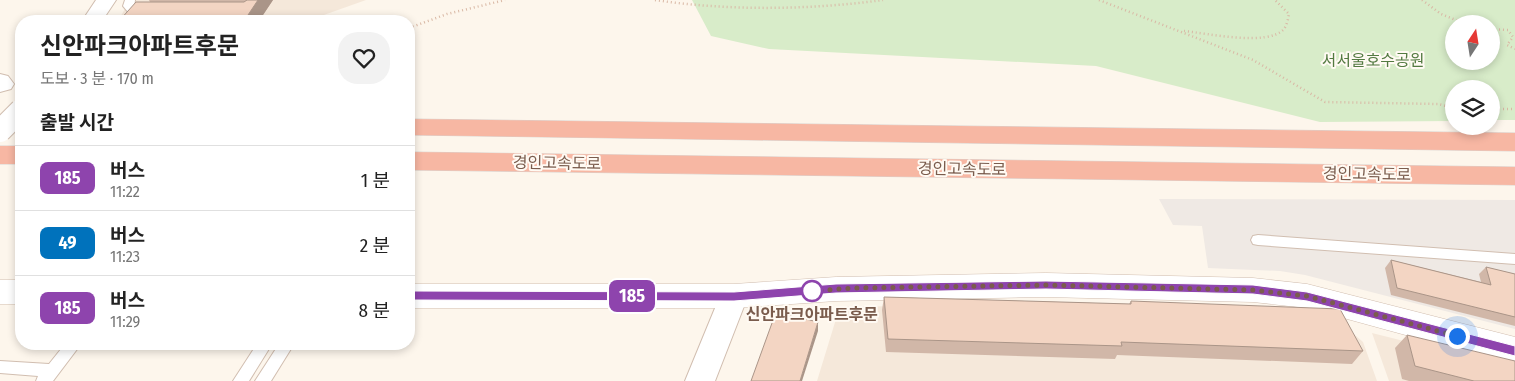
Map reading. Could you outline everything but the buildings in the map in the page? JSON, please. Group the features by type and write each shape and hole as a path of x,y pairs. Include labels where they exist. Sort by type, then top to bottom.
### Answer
{"highway":[{"path":"0,122 15,122"},
{"name":"경인고속도로","path":"415,127 1515,142"},
{"path":"0,155 15,155"},
{"name":"경인고속도로","path":"415,161 1515,176"}],"street":[{"path":"96,15 106,0"},
{"path":"0,81 3,84 0,85"},
{"path":"0,131 15,116"},
{"path":"415,296 734,296 836,289 1046,285 1253,290 1307,296 1515,351"},
{"path":"0,292 15,292"},
{"path":"700,381 734,296"}],"lane":[{"path":"130,0 128,6 131,10 159,12"},
{"path":"1258,240 1515,259"},
{"path":"0,367 48,376 69,350"},
{"path":"241,381 261,350"},
{"path":"263,381 283,350"}],"path":[{"path":"415,26 447,14 505,0"},
{"path":"655,0 680,4 731,7 850,5 883,0"},
{"path":"1099,0 1253,60 1325,102 1438,104 1445,106"},
{"path":"1178,31 1241,37 1265,37 1277,34 1286,28 1289,14 1275,0"},
{"path":"1422,0 1445,15"},
{"path":"1500,30 1508,30 1513,37 1507,45 1515,49"},
{"path":"1500,109 1515,109"}],"shaded area":[{"path":"130,0 366,0 324,15 121,15"},
{"path":"1159,199 1515,200 1515,329 1305,275 1280,271 1208,268 1202,226 1173,225"},
{"path":"840,306 1326,310 1363,342 1377,381 817,381"},
{"path":"1372,333 1515,369 1515,381 1389,381"}],"green space":[{"name":"서서울호수공원","path":"692,0 1515,0 1515,120 1500,120 1500,80 1445,80 1445,121 1320,122 1096,66 769,49 711,36"}],"bus line":[{"name":"185","path":"415,296 734,296 836,289 1046,285 1253,290 1307,296 1515,351"}],"place":[{"name":"신안파크아파트후문","path":"812,291"}],"route":[{"path":"812,291 854,288 1046,285 1253,290 1307,296 1457,336"}]}
